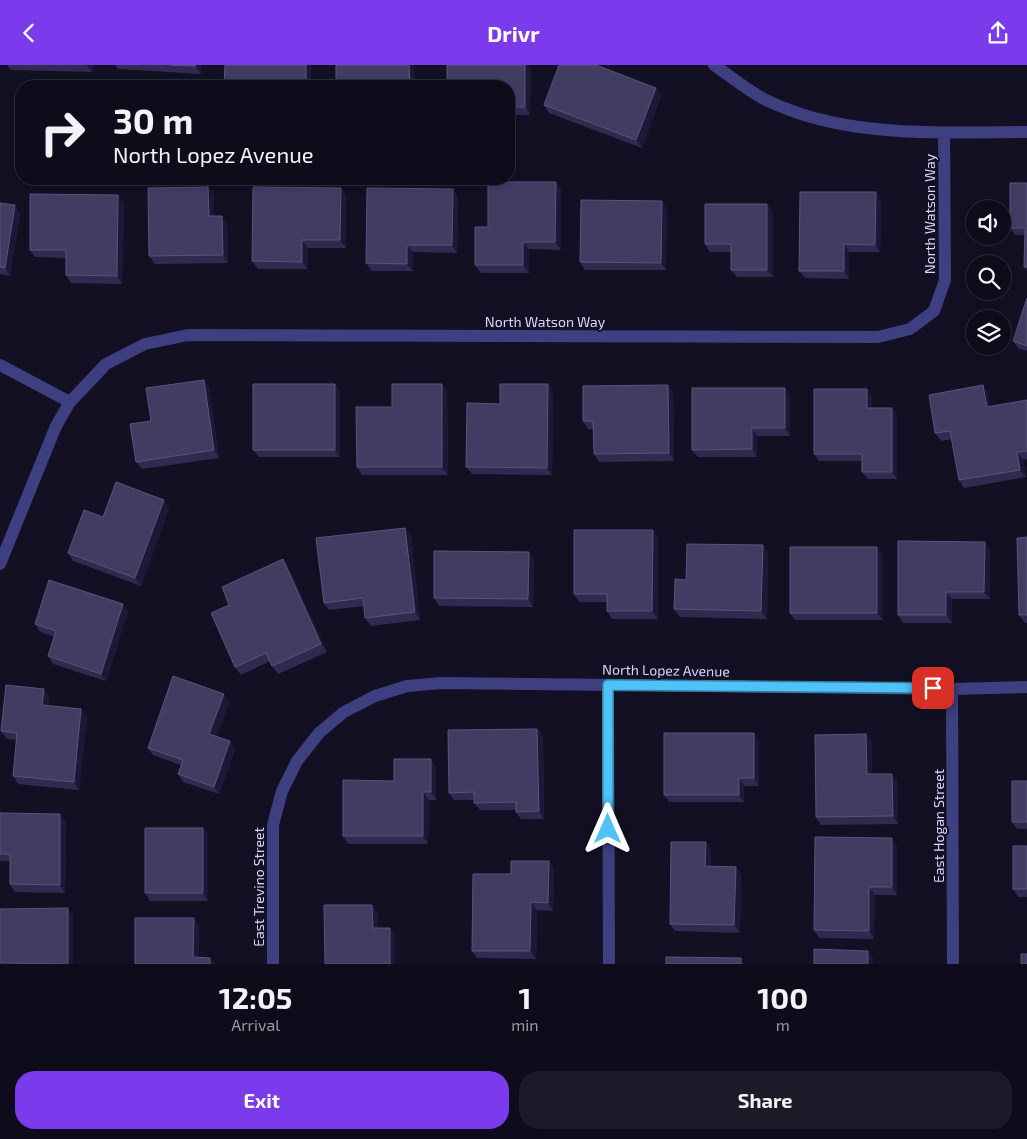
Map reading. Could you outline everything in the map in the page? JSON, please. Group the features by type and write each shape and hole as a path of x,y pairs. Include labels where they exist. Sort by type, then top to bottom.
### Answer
{"street":[{"path":"714,65 764,99 804,115 842,124 887,130 944,133 1027,132"},
{"name":"North Watson Way","path":"0,564 56,425 70,402 106,364 145,344 188,335 878,337 910,329 934,311 945,280 944,133"},
{"path":"0,365 70,402"},
{"name":"North Lopez Avenue","path":"319,733 344,712 375,696 407,686 441,683 952,689 1027,687"},
{"path":"608,685 609,964"},
{"name":"East Hogan Street","path":"952,689 953,964"},
{"name":"East Trevino Street","path":"273,964 273,825 282,791 289,776 297,761 319,733"}],"building":[{"path":"225,65 306,65 306,80 224,80"},
{"path":"336,65 409,65 410,80 336,80"},
{"path":"447,65 525,65 525,107 515,107 515,80 447,80"},
{"path":"559,65 596,65 656,88 636,140 544,105"},
{"path":"515,182 556,182 555,242 523,242 523,265 475,265 475,227 488,227 488,185 515,185"},
{"path":"1010,183 1027,183 1027,267 1024,267 1025,228 1011,228"},
{"path":"208,187 209,216 222,216 223,255 149,256 148,188"},
{"path":"253,187 341,188 340,240 302,240 302,262 252,261"},
{"path":"367,188 453,189 452,245 407,245 407,264 366,263"},
{"path":"800,192 876,192 875,245 844,244 844,271 799,271"},
{"path":"30,194 118,195 117,276 66,275 66,250 30,250"},
{"path":"581,200 662,201 661,263 580,262"},
{"path":"0,203 15,205 5,268 0,267"},
{"path":"705,204 767,204 767,270 731,270 731,244 705,244"},
{"path":"1027,298 1027,346 1013,341"},
{"path":"204,380 214,450 136,462 130,424 151,421 146,388"},
{"path":"253,384 335,384 335,450 253,450"},
{"path":"392,384 442,384 442,467 357,467 356,407 392,407"},
{"path":"500,384 548,384 547,468 466,467 467,403 500,404"},
{"path":"668,385 669,453 594,454 593,421 583,421 583,386"},
{"path":"983,385 987,407 1027,400 1027,451 1017,452 1020,470 959,480 950,431 935,433 929,395"},
{"path":"692,388 785,388 785,428 752,428 752,449 692,450"},
{"path":"814,389 867,389 867,408 892,408 892,472 862,472 862,454 814,454"},
{"path":"116,482 164,500 135,578 68,553 84,510 103,517"},
{"path":"405,528 415,612 365,618 363,598 324,603 316,538"},
{"path":"574,530 653,530 652,611 607,611 607,594 574,594"},
{"path":"1027,537 1027,615 1019,615 1017,538"},
{"path":"898,541 985,542 984,592 946,592 946,615 898,615"},
{"path":"687,544 763,545 761,611 674,609 675,579 686,580"},
{"path":"790,547 877,547 877,613 790,613"},
{"path":"434,551 529,552 528,599 434,598"},
{"path":"283,559 321,644 272,666 266,653 235,667 211,613 229,605 222,587"},
{"path":"49,580 123,604 101,674 48,656 56,631 35,624"},
{"path":"173,676 224,694 209,734 230,741 214,787 178,774 183,760 148,748"},
{"path":"6,685 44,689 42,705 81,709 74,782 13,776 17,733 1,731"},
{"path":"537,729 539,811 516,812 516,802 474,803 474,792 449,793 448,730"},
{"path":"664,733 754,733 754,778 739,778 739,795 664,795"},
{"path":"866,734 867,774 892,774 893,816 816,817 815,735"},
{"path":"394,759 431,759 431,792 423,792 423,836 343,836 343,780 394,781"},
{"path":"1012,781 1027,781 1027,822 1012,822"},
{"path":"0,813 60,814 60,885 10,884 10,854 0,854"},
{"path":"145,828 203,828 203,893 145,893"},
{"path":"815,837 892,838 892,887 869,887 869,931 814,930"},
{"path":"671,842 706,842 705,866 736,867 734,925 670,924"},
{"path":"1013,846 1027,846 1027,889 1013,889"},
{"path":"511,861 549,861 548,903 531,902 530,951 472,951 473,874 511,874"},
{"path":"324,905 372,905 373,928 390,928 390,964 325,964"},
{"path":"68,908 68,964 0,963 0,909"},
{"path":"135,918 194,918 193,957 210,958 210,964 135,964"},
{"path":"814,949 868,951 868,964 814,964"},
{"path":"1021,954 1027,954 1027,964 1021,964"},
{"path":"666,957 741,958 741,964 666,964"}],"route":[{"path":"608,829 608,685 933,688"}]}
